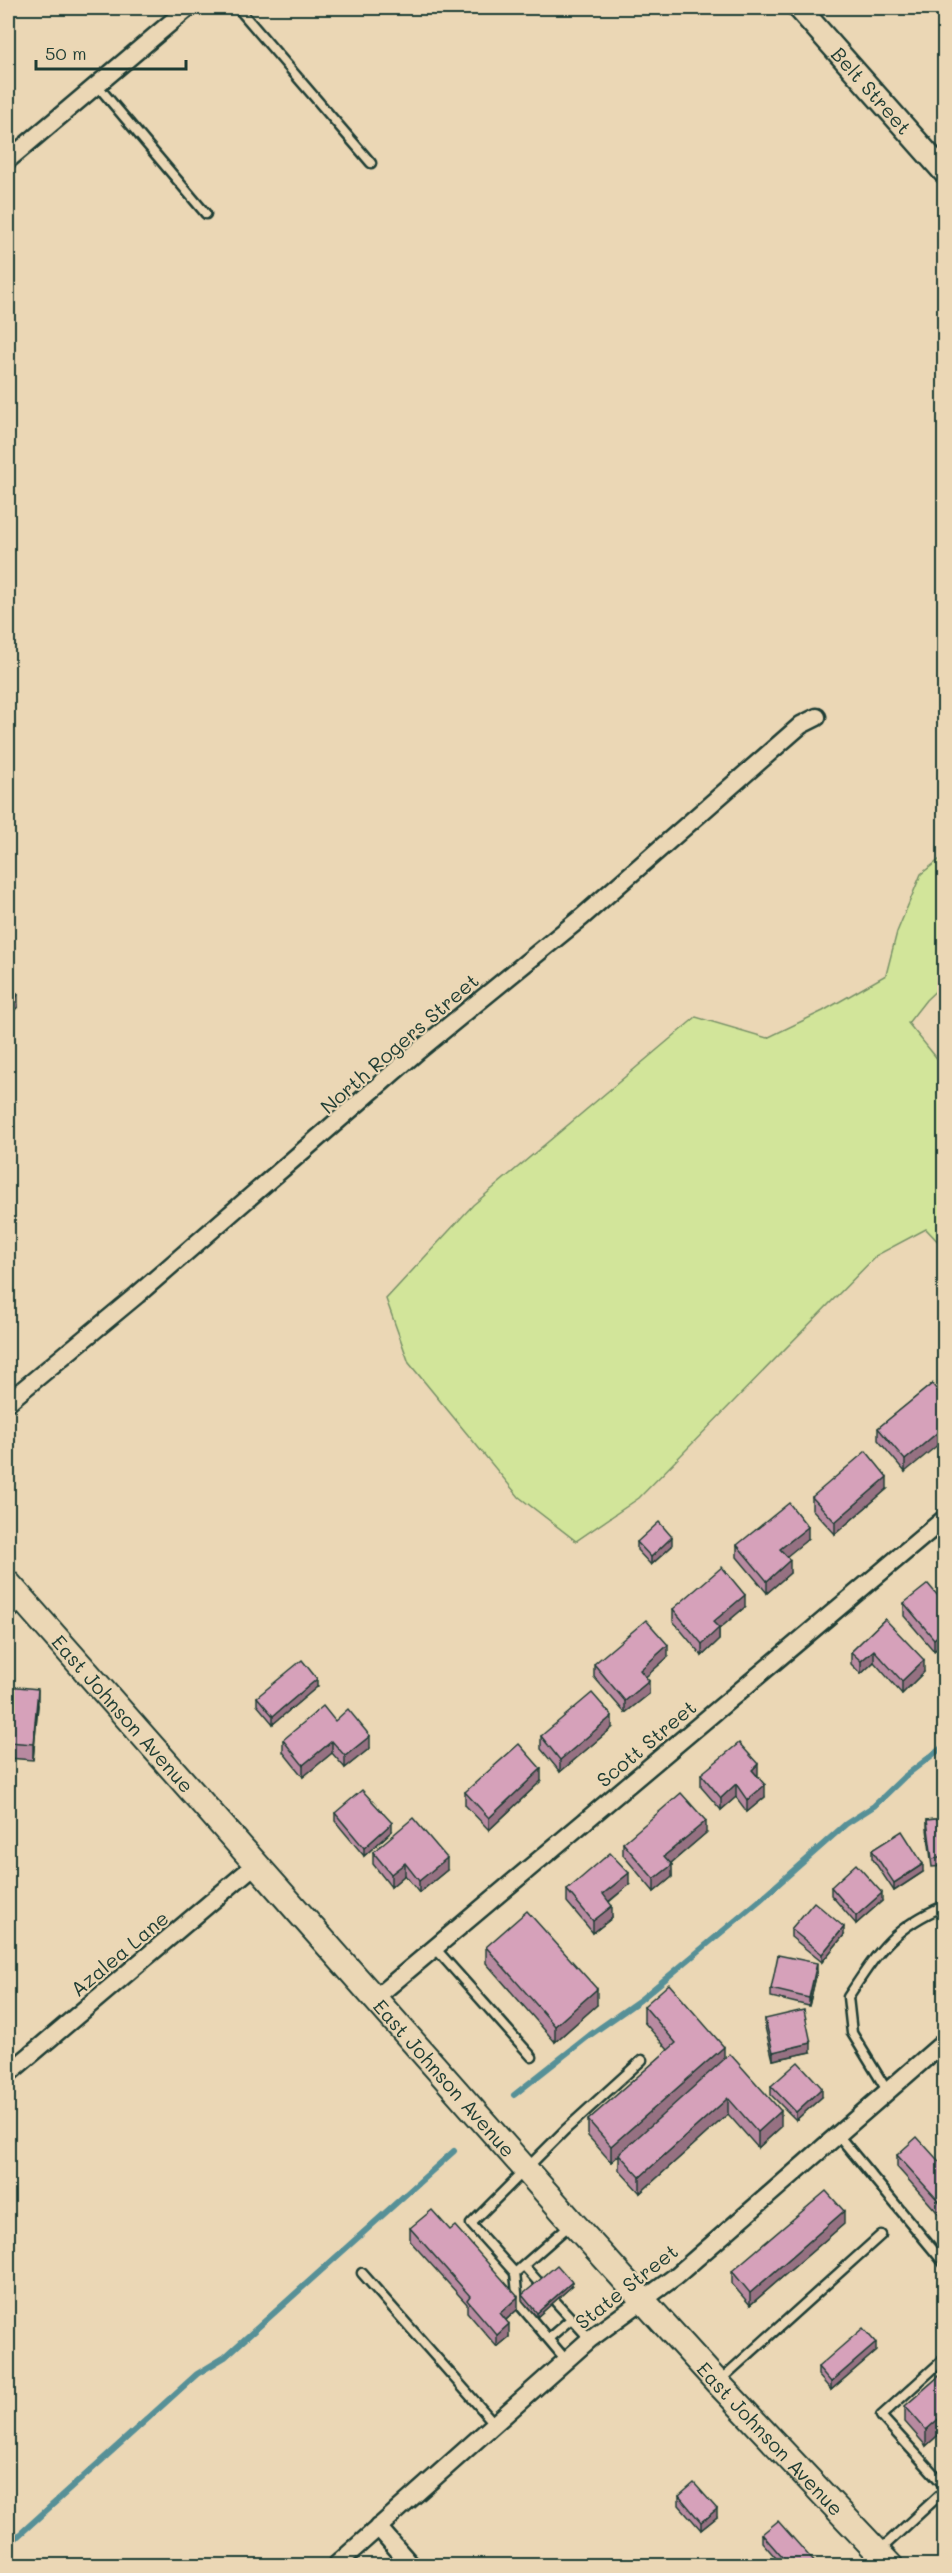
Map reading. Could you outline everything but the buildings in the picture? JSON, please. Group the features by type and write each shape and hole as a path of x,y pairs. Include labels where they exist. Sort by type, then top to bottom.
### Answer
{"main road":[{"name":"East Johnson Avenue","path":"12,1598 256,1864 643,2302 884,2559"}],"street":[{"path":"8,160 188,8"},
{"name":"Belt Street","path":"799,8 945,172"},
{"name":"North Rogers Street","path":"8,1402 146,1288 418,1051 582,917 801,725 817,717"},
{"name":"Scott Street","path":"374,1999 945,1519"},
{"name":"Azalea Lane","path":"8,2074 256,1864"},
{"name":"State Street","path":"335,2565 590,2339 643,2302 945,2042"},
{"path":"378,2527 412,2565"}],"lane":[{"path":"238,8 371,163"},
{"path":"97,85 206,214"},
{"path":"888,2092 852,2033 848,1997 880,1948 920,1917 945,1906"},
{"path":"435,1948 532,2057"},
{"path":"566,2360 518,2303 515,2273 471,2224 565,2130 642,2060"},
{"path":"838,2135 945,2263"},
{"path":"515,2273 573,2223"},
{"path":"717,2382 881,2235"},
{"path":"524,2266 540,2284"},
{"path":"362,2273 494,2422"},
{"path":"555,2301 590,2339"},
{"path":"549,2338 571,2319"},
{"path":"945,2359 880,2416 945,2485"},
{"path":"884,2559 945,2491"}],"green space":[{"path":"944,856 944,983 926,1000 908,1023 944,1067 944,1248 926,1229 877,1255 639,1498 576,1541 519,1497 409,1363 386,1299 473,1205 696,1017 767,1038 823,1011 886,975 897,932 921,874"}],"waterway":[{"path":"514,2095 590,2035 640,2000 759,1901 846,1824 874,1806 904,1777 944,1746"},
{"path":"8,2545 197,2374 225,2357 454,2151"}]}
